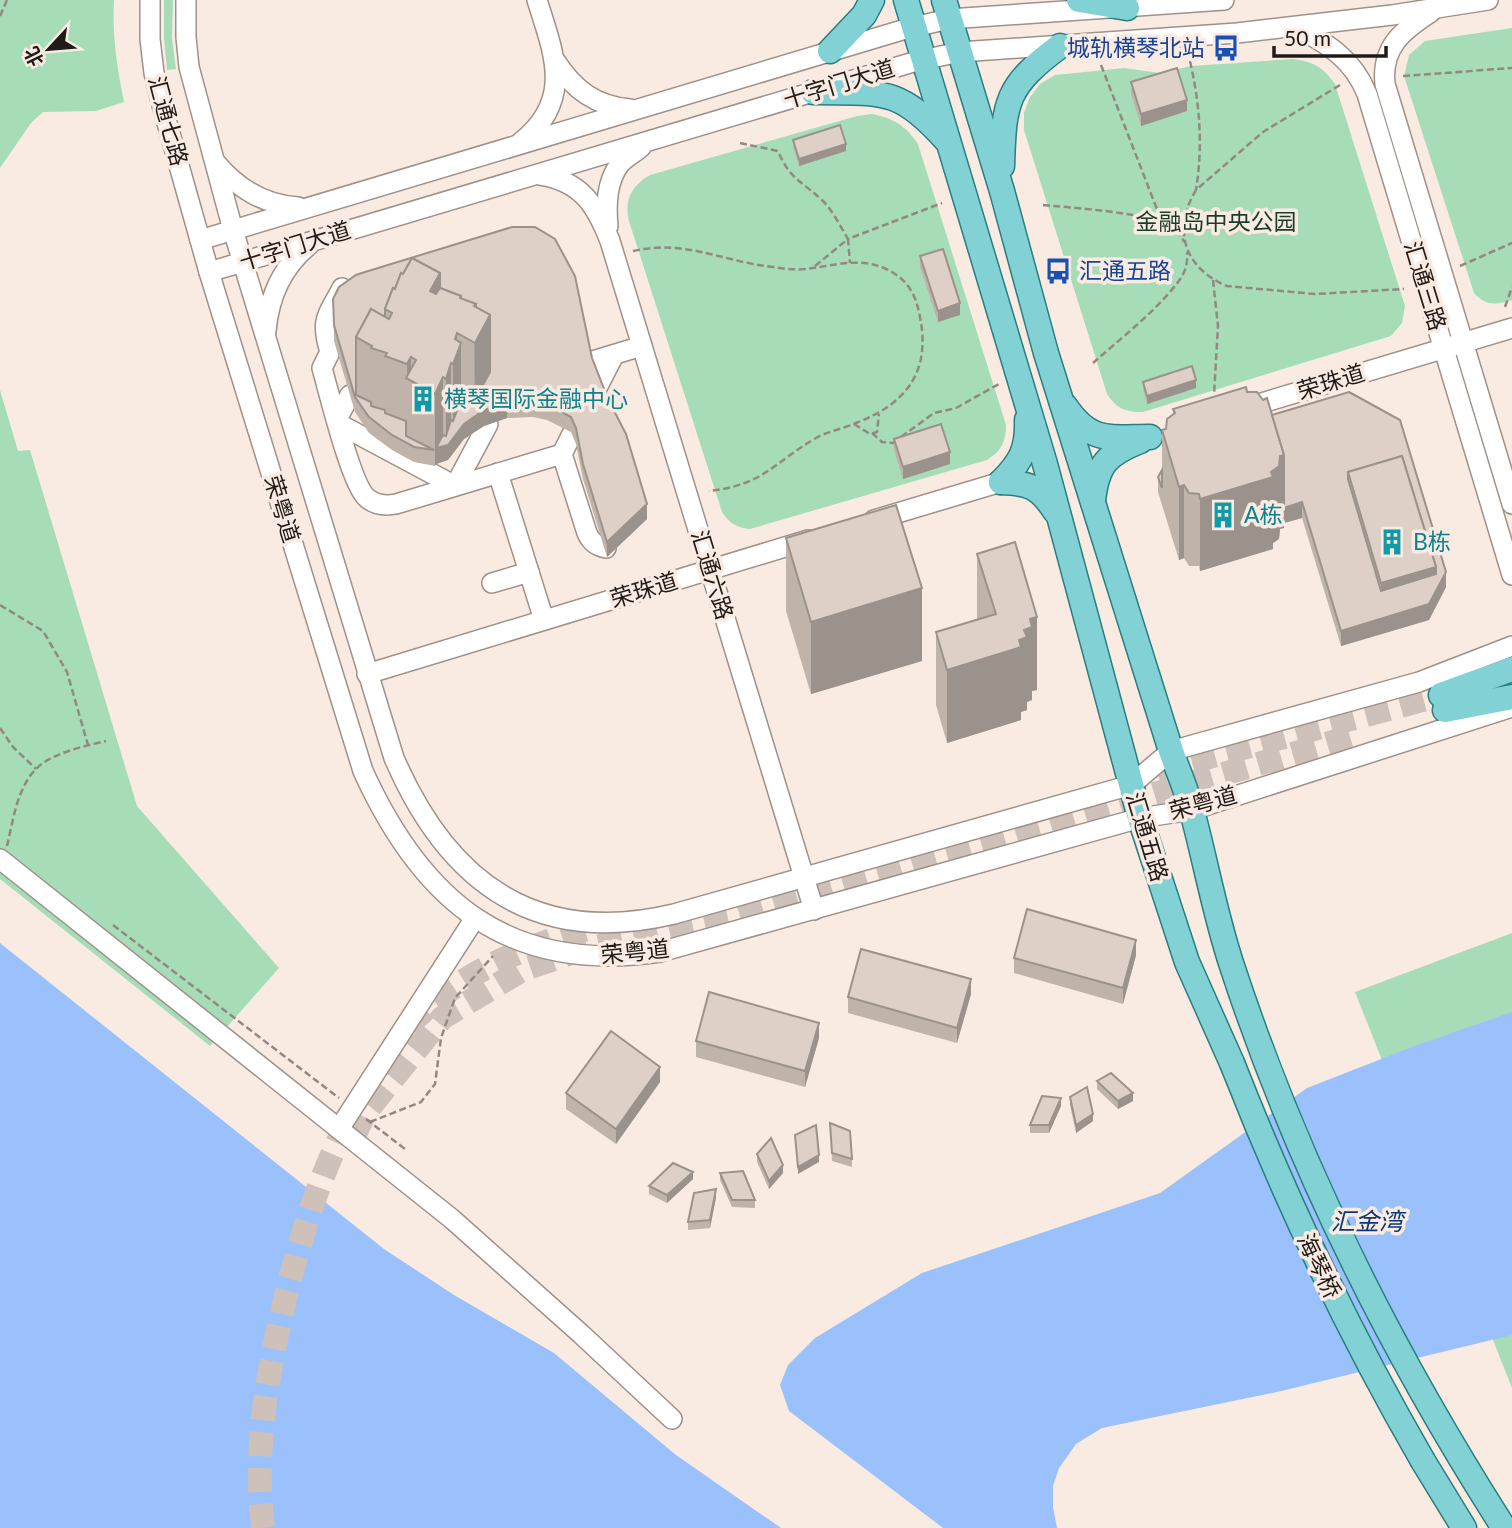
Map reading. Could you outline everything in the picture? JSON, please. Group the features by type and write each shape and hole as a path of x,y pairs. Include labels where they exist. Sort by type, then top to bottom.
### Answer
{"main road":[{"path":"830,51 864,15 872,0"},
{"name":"汇通五路","path":"906,0 1027,401 1140,818 1187,962 1232,1063"},
{"path":"1079,0 1127,8"},
{"name":"汇通五路","path":"947,10 1093,505 1192,810 1207,879 1232,965 1263,1051"},
{"path":"1002,191 1003,128 1009,101 1023,76 1060,47"},
{"path":"813,92 874,93 901,100 925,116 950,145"},
{"path":"1061,399 1081,427 1093,434 1107,437 1157,435 1114,451 1100,470 1093,505"},
{"path":"1001,482 1016,466 1024,452 1027,401"},
{"path":"1001,482 1024,482 1038,491 1059,516"},
{"path":"1512,669 1443,703 1512,697"},
{"name":"海琴桥","path":"1263,1051 1318,1186 1349,1251 1451,1444 1504,1528"},
{"name":"海琴桥","path":"1232,1063 1258,1132 1318,1266 1374,1375 1464,1528"}],"street":[{"name":"汇通七路","path":"150,0 150,39 154,73 200,240"},
{"name":"汇通七路","path":"187,0 186,37 189,66 233,230"},
{"path":"518,145 533,133 545,117 557,80 556,61 537,0"},
{"name":"十字门大道","path":"200,240 914,27 947,10 1127,8 1224,0"},
{"name":"十字门大道","path":"209,272 813,92 960,52 1060,47 1296,27 1489,0"},
{"name":"汇通三路","path":"1438,8 1398,36 1387,55 1385,84 1512,504"},
{"name":"汇通三路","path":"1296,27 1325,42 1342,55 1363,82 1512,575"},
{"path":"556,61 573,84 596,102 635,110"},
{"name":"汇通六路","path":"610,241 606,204 610,185 620,165 649,141"},
{"path":"214,159 234,182 255,195 275,204 306,208"},
{"name":"汇通六路","path":"536,175 559,178 579,189 600,214 814,910"},
{"path":"378,187 388,219"},
{"name":"荣粤道","path":"233,230 394,758 427,820 456,858 471,873 526,908 590,923 632,922 674,914 1131,785 1171,751 1419,682 1512,646"},
{"name":"荣粤道","path":"200,240 363,771 385,817 414,860 449,898 475,918 513,939 537,948 611,957 636,956 683,947 1140,818 1192,810 1512,707"},
{"path":"265,339 267,316 276,287 293,261 316,240"},
{"path":"342,288 324,323 324,331 334,354 322,368 357,483 364,495 376,503 396,504 562,454"},
{"name":"荣珠道","path":"1230,413 1512,328"},
{"path":"589,362 642,346"},
{"path":"597,388 614,355"},
{"path":"338,422 350,395"},
{"path":"338,422 455,486"},
{"path":"455,486 488,424"},
{"path":"572,434 562,454 587,533 597,546 606,548"},
{"path":"498,473 544,620"},
{"path":"856,526 1001,482"},
{"name":"荣珠道","path":"367,674 829,534"},
{"path":"492,583 528,572"},
{"path":"0,859 452,1219 672,1419"},
{"path":"339,1129 475,918"}],"path":[{"path":"0,16 7,0"},
{"path":"1190,61 1201,128 1196,190"},
{"path":"1101,65 1161,222"},
{"path":"1400,76 1512,68"},
{"path":"1093,363 1180,279 1188,258 1183,232 1184,217 1196,190 1263,132 1340,85"},
{"path":"740,144 778,151 785,168 793,178 825,202 848,239 850,263"},
{"path":"813,267 848,239 942,202"},
{"path":"1043,205 1094,210 1161,222 1181,235 1197,265 1213,280 1227,286 1285,293 1345,294 1404,289"},
{"path":"1460,266 1512,243"},
{"path":"633,251 655,246 679,247 793,270 864,263 884,268 904,281 915,293 924,340 920,362 909,387 898,401 879,414 820,436 755,481 733,488 709,491"},
{"path":"1213,280 1218,337 1214,395"},
{"path":"1506,306 1512,287"},
{"path":"854,424 872,433 882,442 893,443 934,413 956,408 999,384"},
{"path":"872,433 877,432 879,414"},
{"path":"0,606 43,631 67,672 88,745"},
{"path":"0,728 13,747 36,769"},
{"path":"0,841 7,846 22,791 36,769 62,754 106,741"},
{"path":"113,926 349,1105"},
{"path":"370,1122 421,1102 435,1084 441,1038 455,998 493,956"},
{"path":"359,1114 405,1149"}],"green space":[{"path":"0,0 114,0 116,51 124,102 96,111 43,112 31,123 0,168"},
{"path":"164,0 173,0 172,38 176,69 167,70 164,38"},
{"path":"1512,28 1512,300 1491,303 1474,293 1404,76 1409,55 1425,41"},
{"name":"金融岛中央公园","path":"1293,59 1317,66 1335,84 1405,306 1402,323 1391,336 1143,412 1122,409 1107,394 1024,130 1024,113 1030,97 1040,84 1055,75 1124,68 1160,73 1191,66"},
{"path":"872,114 898,124 909,132 918,144 1006,425 1004,441 987,460 750,529 737,526 722,512 629,221 628,200 638,184 650,175"},
{"path":"0,390 18,451 30,450 137,806 279,968 210,1046 0,879"},
{"path":"1512,933 1512,1388 1355,992"}],"water":[{"path":"0,943 384,1249 454,1295 554,1353 676,1455 781,1528 0,1528"},
{"name":"汇金湾","path":"1512,1012 1512,1335 1277,1392 1102,1428 1076,1444 1059,1468 1053,1486 1057,1528 943,1528 789,1411 780,1385 788,1365 815,1338 922,1273 1160,1193 1307,1088"}],"building":[{"path":"1177,68 1187,100 1141,114 1131,82"},
{"path":"840,125 846,144 799,159 793,140"},
{"path":"512,227 535,227 555,239 575,276 592,358 608,399 626,434 647,504 607,542 571,417 547,404 507,403 484,410 464,424 448,445 436,448 443,435 446,436 451,420 453,421 461,393 475,400 490,372 490,315 476,307 476,304 440,288 440,273 412,258 403,274 401,273 395,289 393,288 385,309 385,317 371,309 356,337 356,395 371,402 371,406 406,421 406,436 434,450 414,447 392,435 369,417 355,397 334,325 333,299 339,287 356,275"},
{"path":"943,249 960,303 938,311 920,256"},
{"path":"412,258 440,273 430,291 436,294 440,288 461,296 460,298 476,304 474,306 490,315 475,343 457,333 455,339 461,343 446,379 443,377 435,394 406,378 416,360 411,357 407,364 385,356 387,353 371,348 372,346 356,337 371,309 389,319 392,313 385,309 393,288 395,289 401,273 403,274"},
{"path":"1192,366 1196,380 1147,396 1143,382"},
{"path":"1246,387 1247,392 1257,392 1263,400 1267,398 1284,455 1280,456 1279,466 1271,472 1273,477 1200,499 1199,494 1189,493 1184,485 1179,487 1162,430 1166,429 1167,419 1175,413 1173,409"},
{"path":"1349,392 1400,420 1446,572 1429,604 1341,631 1302,502 1284,508 1284,455 1272,415","holes":["1402,456 1436,574 1381,591 1348,472"]},
{"path":"941,424 950,452 903,467 894,439"},
{"name":"B栋","path":"1402,456 1436,567 1381,583 1348,472"},
{"path":"1162,470 1162,488 1158,477"},
{"path":"896,505 922,588 811,622 786,538"},
{"path":"1015,542 1037,617 1030,619 1032,627 1024,630 1027,637 1019,640 1021,647 947,670 936,632 996,614 977,554"},
{"path":"1027,909 1136,940 1123,988 1014,958"},
{"path":"861,949 971,979 957,1028 848,997"},
{"path":"709,992 819,1023 805,1071 696,1041"},
{"path":"611,1031 660,1067 616,1129 566,1093"},
{"path":"1111,1073 1133,1093 1118,1101 1097,1081"},
{"path":"1087,1087 1093,1114 1076,1125 1070,1097"},
{"path":"1042,1096 1061,1098 1049,1125 1030,1125"},
{"path":"830,1123 850,1131 852,1159 832,1153"},
{"path":"816,1125 819,1155 798,1167 795,1135"},
{"path":"771,1138 783,1165 769,1181 757,1154"},
{"path":"673,1163 693,1172 667,1195 649,1186"},
{"path":"743,1171 755,1200 732,1200 720,1173"},
{"path":"716,1189 710,1220 688,1222 694,1193"}],"tunnel":[{"path":"1157,771 1441,695"},
{"path":"353,1138 365,1113 442,1018 522,970 574,952 732,917 1361,734"},
{"path":"408,1026 452,988 501,960 553,939 609,923"},
{"path":"263,1528 260,1498 261,1438 268,1379 280,1320 314,1199 353,1112"}],"place":[{"name":"城轨横琴北站","path":"1226,48"},
{"name":"汇通五路","path":"1058,271"},
{"name":"横琴国际金融中心","path":"423,399"},
{"name":"A栋","path":"1223,515"},
{"name":"B栋","path":"1392,542"}]}
